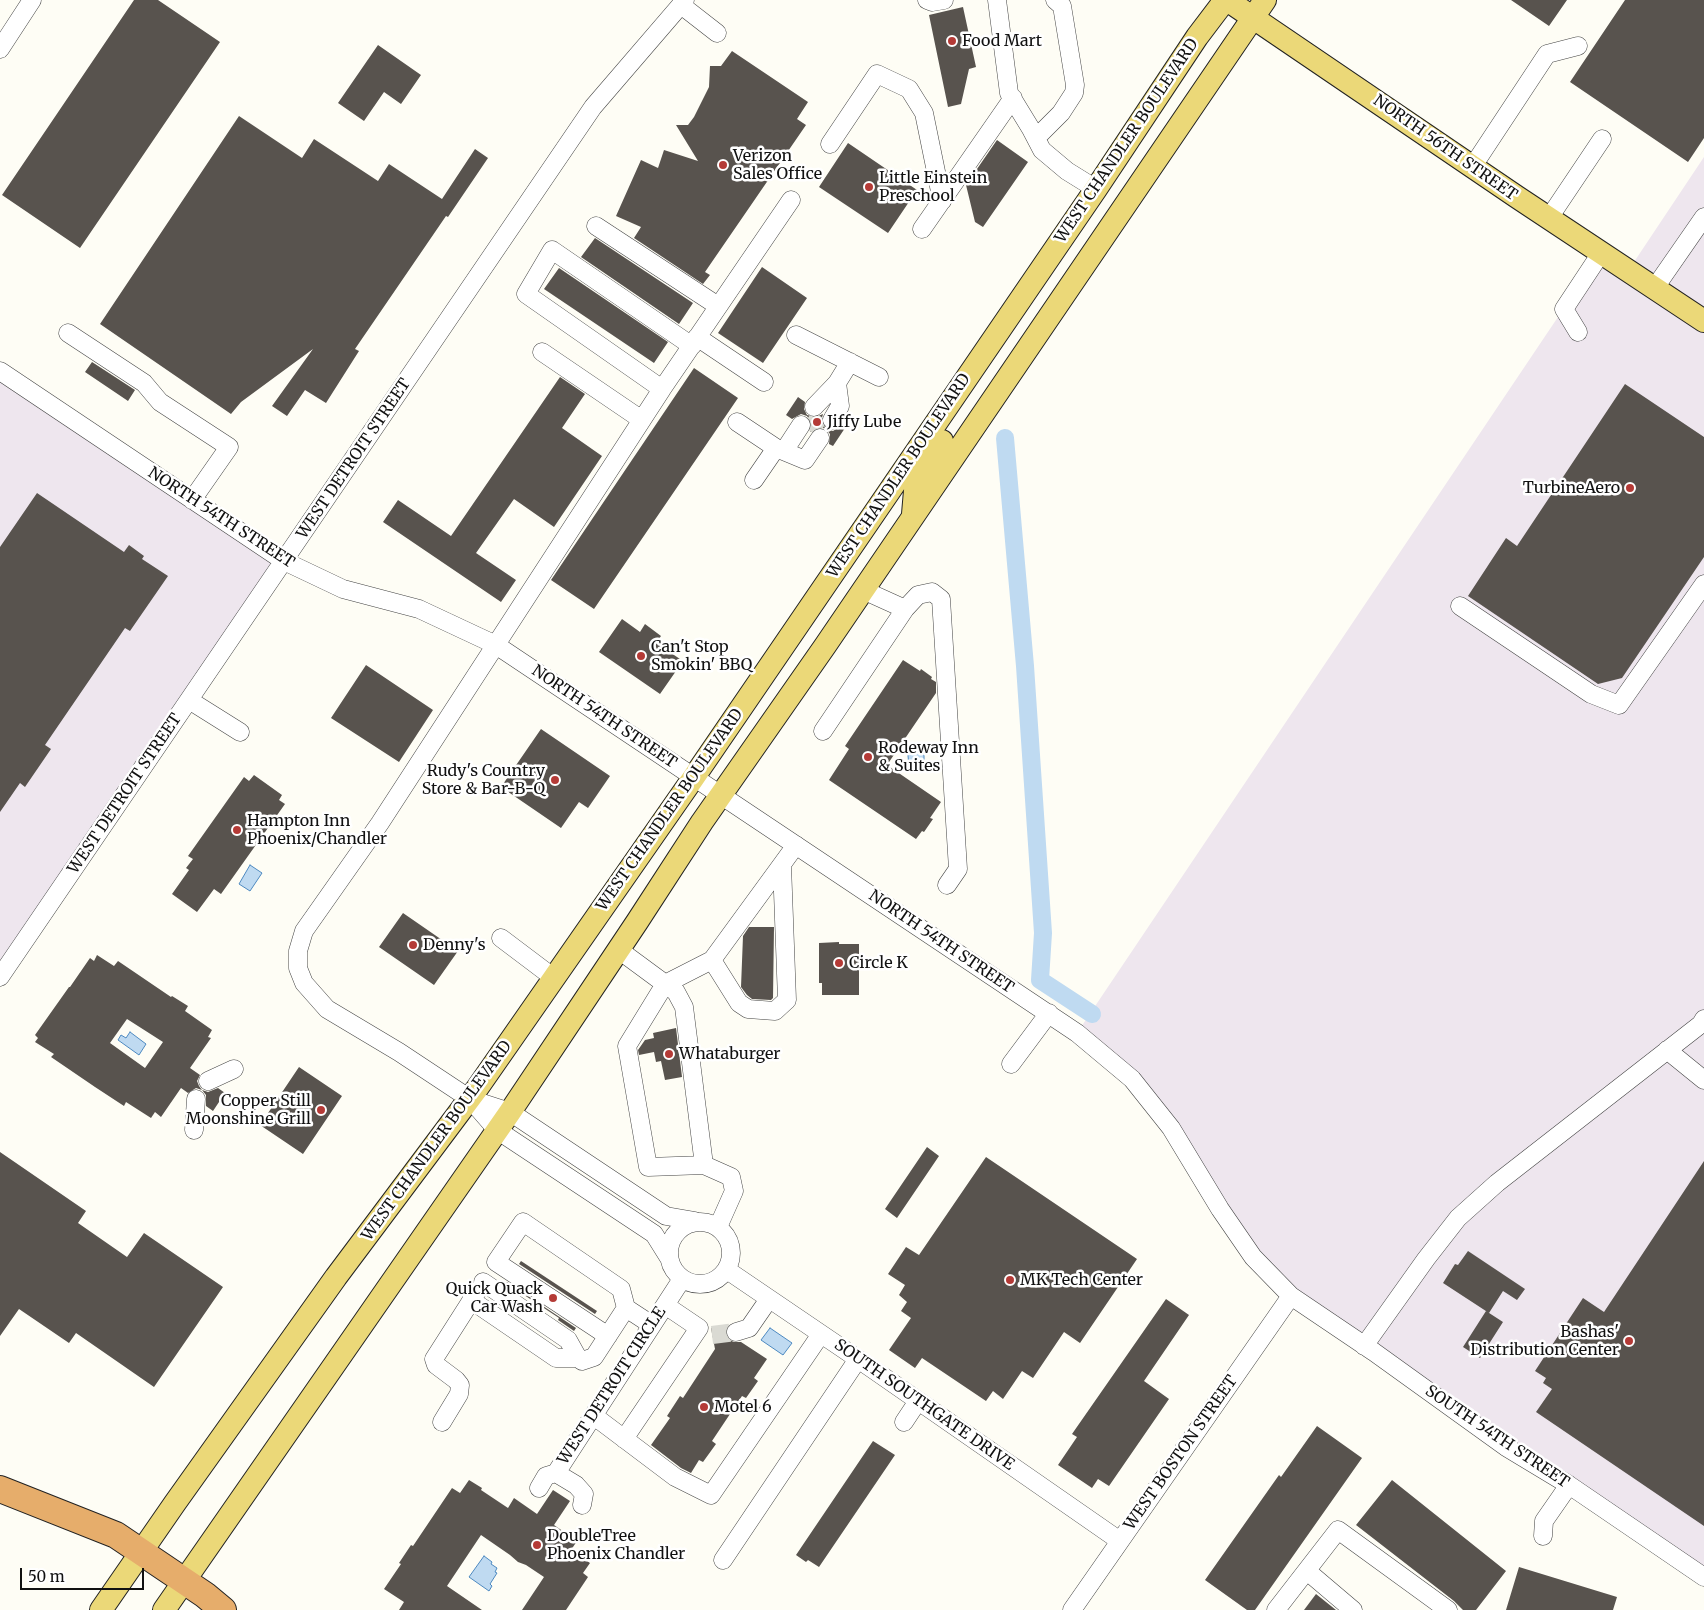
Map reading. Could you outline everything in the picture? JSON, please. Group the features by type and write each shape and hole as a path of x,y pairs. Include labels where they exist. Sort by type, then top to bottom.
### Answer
{"highway":[{"path":"0,1490 116,1535 185,1581 223,1610"}],"main road":[{"name":"NORTH 56TH STREET","path":"1226,0 1259,9 1473,166 1658,292 1704,321"},
{"name":"WEST CHANDLER BOULEVARD","path":"101,1610 340,1272 470,1099 1096,189 1197,37 1226,0"},
{"name":"WEST CHANDLER BOULEVARD","path":"164,1610 510,1112 722,794 1259,9"},
{"path":"913,517 916,479 944,437 946,426 944,410"}],"street":[{"path":"0,49 32,0"},
{"path":"928,0 932,2 944,0"},
{"path":"997,0 1009,93 1042,150 1067,170 1096,189"},
{"path":"1036,138 1061,113 1074,93 1075,85 1062,6 1055,0"},
{"path":"683,2 717,32"},
{"name":"WEST DETROIT STREET","path":"0,977 593,107 683,2"},
{"path":"1473,166 1547,54 1578,46"},
{"path":"830,144 877,74 909,88 924,112 942,201"},
{"path":"922,230 1013,98"},
{"path":"1549,218 1602,139"},
{"path":"470,1099 496,1130 654,1234 669,1258 674,1272 682,1278 697,1284 705,1284 720,1277 726,1270 730,1262 732,1250 730,1241 718,1227 708,1222 666,1216 510,1112 470,1099 399,1052 327,1010 304,983 298,968 298,950 304,931 380,823 662,389 791,200"},
{"path":"1658,292 1704,218"},
{"path":"596,226 718,306"},
{"path":"662,389 526,294 552,250 695,341 764,382"},
{"path":"1578,332 1564,309 1601,253"},
{"path":"68,333 144,383 160,402 228,447 192,500"},
{"path":"796,335 878,377"},
{"path":"542,352 642,420"},
{"path":"823,413 836,383 850,362"},
{"name":"NORTH 54TH STREET","path":"0,371 284,561 343,589 419,609 496,645 722,794 1077,1034 1132,1079 1170,1128 1253,1258 1291,1296"},
{"path":"737,422 784,451"},
{"path":"754,480 784,451 810,431"},
{"path":"1460,606 1591,694 1619,705 1704,584"},
{"path":"863,590 905,610"},
{"path":"823,731 905,610 918,595 932,592 941,600 958,868 947,884"},
{"path":"189,700 240,732"},
{"path":"718,1227 734,1191 731,1177 704,1166 648,1167 627,1046 666,984 712,960 796,845"},
{"path":"712,960 738,1003 748,1010 775,1010 787,1000 782,865"},
{"path":"502,938 554,978"},
{"path":"619,950 676,992 684,1007 704,1166"},
{"path":"1011,1064 1049,1014"},
{"path":"1364,1346 1426,1259 1458,1218 1497,1183 1701,1024 1704,1019"},
{"path":"1667,1050 1704,1080"},
{"path":"208,1081 234,1069"},
{"path":"194,1130 196,1099"},
{"path":"669,1258 670,1244 674,1234 684,1226 695,1221"},
{"path":"442,1422 459,1394 460,1385 436,1365 434,1359 523,1222 621,1289 626,1308 652,1326"},
{"path":"496,1262 608,1336"},
{"name":"SOUTH SOUTHGATE DRIVE","path":"726,1270 1120,1541"},
{"name":"WEST DETROIT CIRCLE","path":"539,1488 546,1476 556,1473 682,1278"},
{"path":"477,1291 556,1358 578,1358 582,1361 594,1357 626,1308"},
{"name":"SOUTH 54TH STREET","path":"1291,1296 1506,1447 1570,1485 1704,1577"},
{"name":"WEST BOSTON STREET","path":"1072,1610 1291,1296"},
{"path":"736,1332 749,1328 769,1299"},
{"path":"624,1439 706,1331 665,1305"},
{"path":"594,1416 675,1476 711,1495 821,1334"},
{"path":"723,1560 858,1359"},
{"path":"904,1422 918,1401"},
{"path":"556,1473 576,1485 584,1494 582,1505"},
{"path":"1543,1536 1544,1521 1570,1485"},
{"path":"1276,1610 1338,1530 1448,1610"},
{"path":"1307,1571 1353,1610"}],"shaded area":[{"path":"1704,157 1704,1577 1291,1296 1171,1128 1077,1033 1601,253 1628,271"},
{"path":"0,371 284,561 0,977"}],"water":[{"path":"922,743 924,766 909,767 907,744"},
{"path":"250,865 262,873 250,891 239,884"},
{"path":"130,1032 146,1044 139,1055 118,1040 121,1035 126,1038"},
{"path":"770,1328 792,1343 783,1355 761,1340"},
{"path":"484,1556 497,1568 495,1572 497,1573 490,1584 492,1586 489,1591 469,1577"}],"building":[{"path":"134,0 158,0 220,42 80,248 2,195"},
{"path":"1511,0 1567,0 1549,26"},
{"path":"1625,0 1704,0 1704,138 1688,162 1570,82"},
{"name":"Food Mart","path":"963,7 976,67 969,69 961,104 948,107 929,15"},
{"path":"378,45 421,75 401,104 384,92 364,121 338,103"},
{"name":"Verizon Sales Office","path":"732,51 808,102 797,119 806,125 705,272 710,275 703,284 634,238 641,227 616,216 641,160 658,168 664,150 698,161 676,125 688,125 709,87 710,66 721,66"},
{"path":"239,116 302,158 314,139 378,181 389,164 442,199 475,149 488,158 355,349 359,351 326,403 305,390 287,416 272,406 313,349 241,402 231,414 100,324"},
{"path":"997,140 1028,162 983,227 975,222 966,185"},
{"path":"848,143 917,190 888,233 819,187"},
{"path":"595,238 693,303 679,324 581,257"},
{"path":"762,267 807,298 763,363 718,333"},
{"path":"559,268 668,342 654,363 544,289"},
{"path":"92,362 135,390 128,401 85,372"},
{"path":"694,368 738,398 594,609 551,580"},
{"path":"560,377 585,394 562,428 602,456 554,527 514,499 476,553 516,580 501,602 383,522 398,500 451,536"},
{"name":"TurbineAero","path":"1625,384 1704,437 1704,557 1622,678 1598,684 1468,596 1506,538 1517,546"},
{"path":"798,397 805,402 804,409 807,415 816,417 823,414 821,421 826,429 820,427 811,432 812,425 807,416 801,414 792,419 786,415"},
{"path":"841,426 845,428 833,446 829,444 830,434 826,429 833,431"},
{"path":"37,493 124,552 129,545 144,556 142,559 168,576 130,631 125,628 45,745 51,749 25,787 20,783 0,812 0,547"},
{"name":"Can't Stop Smokin' BBQ","path":"622,619 640,632 645,624 661,636 656,643 683,661 660,694 599,652"},
{"name":"Rodeway Inn & Suites","path":"903,660 920,671 921,669 936,682 936,693 887,765 941,802 930,818 933,819 924,832 922,831 916,839 829,780 849,749 845,746"},
{"path":"366,665 433,710 399,762 331,718"},
{"path":"541,729 610,776 588,808 579,802 561,828 501,787"},
{"name":"Hampton Inn Phoenix/Chandler","path":"254,775 282,795 279,800 285,804 221,894 214,889 197,912 172,894 189,870 186,868 193,859 188,856 244,777 249,781"},
{"name":"Denny's","path":"403,913 458,951 434,985 379,947"},
{"path":"749,927 774,927 773,998 771,1000 752,999 741,987 743,936"},
{"name":"Circle K","path":"839,942 839,944 859,944 859,995 822,995 822,983 819,983 819,943"},
{"path":"97,955 114,966 118,961 171,997 188,1006 185,1011 212,1030 208,1037 211,1038 190,1068 200,1075 197,1081 202,1090 196,1088 188,1093 181,1088 161,1117 155,1112 151,1118 126,1102 124,1106 51,1057 54,1054 35,1042 38,1038 35,1035 90,958 94,961","holes":["127,1019 163,1042 145,1068 110,1043"]},
{"path":"676,1028 682,1077 665,1080 661,1061 656,1062 654,1052 639,1055 638,1050 645,1040 654,1038 653,1033"},
{"path":"299,1067 342,1096 303,1154 260,1125"},
{"path":"218,1088 225,1093 213,1111 206,1106 206,1095 202,1090 208,1092"},
{"path":"927,1147 939,1156 897,1218 885,1209"},
{"path":"0,1152 86,1211 78,1223 127,1257 144,1233 223,1287 154,1387 76,1333 69,1343 19,1309 0,1336"},
{"name":"MK Tech Center","path":"986,1157 1137,1259 1080,1343 1064,1332 1033,1378 1022,1371 1003,1399 993,1391 986,1401 922,1358 915,1368 889,1350 911,1318 901,1311 907,1302 899,1295 905,1285 888,1274 906,1247 919,1255"},
{"name":"Bashas' Distribution Center","path":"1704,1161 1704,1526 1536,1412 1552,1389 1543,1383 1546,1378 1535,1371 1583,1298 1604,1312"},
{"path":"1468,1251 1525,1289 1517,1300 1503,1291 1489,1313 1443,1283 1455,1264 1458,1265"},
{"path":"521,1261 597,1311 595,1314 519,1264"},
{"path":"507,1282 576,1328 574,1331 558,1320 559,1318"},
{"path":"1166,1299 1189,1315 1144,1381 1169,1399 1109,1486 1098,1479 1092,1488 1058,1465 1077,1437 1072,1434"},
{"path":"1486,1311 1503,1322 1480,1358 1463,1347"},
{"name":"Motel 6","path":"728,1325 726,1335 729,1340 741,1342 767,1359 754,1378 758,1381 746,1398 742,1396 712,1441 716,1444 703,1462 699,1460 691,1473 681,1468 651,1445 670,1418 667,1416 680,1396 683,1398 715,1349 711,1328"},
{"path":"1317,1426 1362,1458 1255,1610 1247,1610 1205,1580 1279,1475 1281,1477"},
{"path":"873,1441 895,1455 819,1567 808,1560 806,1562 796,1555"},
{"name":"DoubleTree Phoenix Chandler","path":"469,1480 508,1508 514,1498 537,1514 553,1490 570,1501 554,1525 577,1541 571,1550 590,1563 583,1573 588,1577 566,1610 522,1610 544,1577 518,1562 481,1535 447,1586 482,1610 399,1610 404,1602 384,1589 411,1545 413,1546 452,1488 460,1493"},
{"path":"1392,1480 1506,1571 1476,1610 1463,1610 1356,1525"},
{"path":"1519,1567 1617,1597 1613,1610 1506,1610"},
{"path":"1316,1594 1336,1610 1304,1610"}],"waterway":[{"path":"1005,438 1025,666 1043,933 1040,980 1092,1014"}],"tunnel":[{"path":"810,431 822,413"},
{"path":"712,1335 736,1332"}],"place":[{"name":"Food Mart","path":"952,41"},
{"name":"Verizon Sales Office","path":"723,165"},
{"name":"Little Einstein Preschool","path":"869,187"},
{"name":"Jiffy Lube","path":"817,422"},
{"name":"TurbineAero","path":"1630,488"},
{"name":"Can't Stop Smokin' BBQ","path":"641,656"},
{"name":"Rodeway Inn & Suites","path":"868,757"},
{"name":"Rudy's Country Store & Bar-B-Q","path":"555,780"},
{"name":"Hampton Inn Phoenix/Chandler","path":"237,830"},
{"name":"Denny's","path":"413,945"},
{"name":"Circle K","path":"839,963"},
{"name":"Whataburger","path":"669,1054"},
{"name":"Copper Still Moonshine Grill","path":"321,1110"},
{"name":"MK Tech Center","path":"1010,1280"},
{"name":"Quick Quack Car Wash","path":"553,1298"},
{"name":"Bashas' Distribution Center","path":"1629,1341"},
{"name":"Motel 6","path":"704,1407"},
{"name":"DoubleTree Phoenix Chandler","path":"537,1545"}]}
